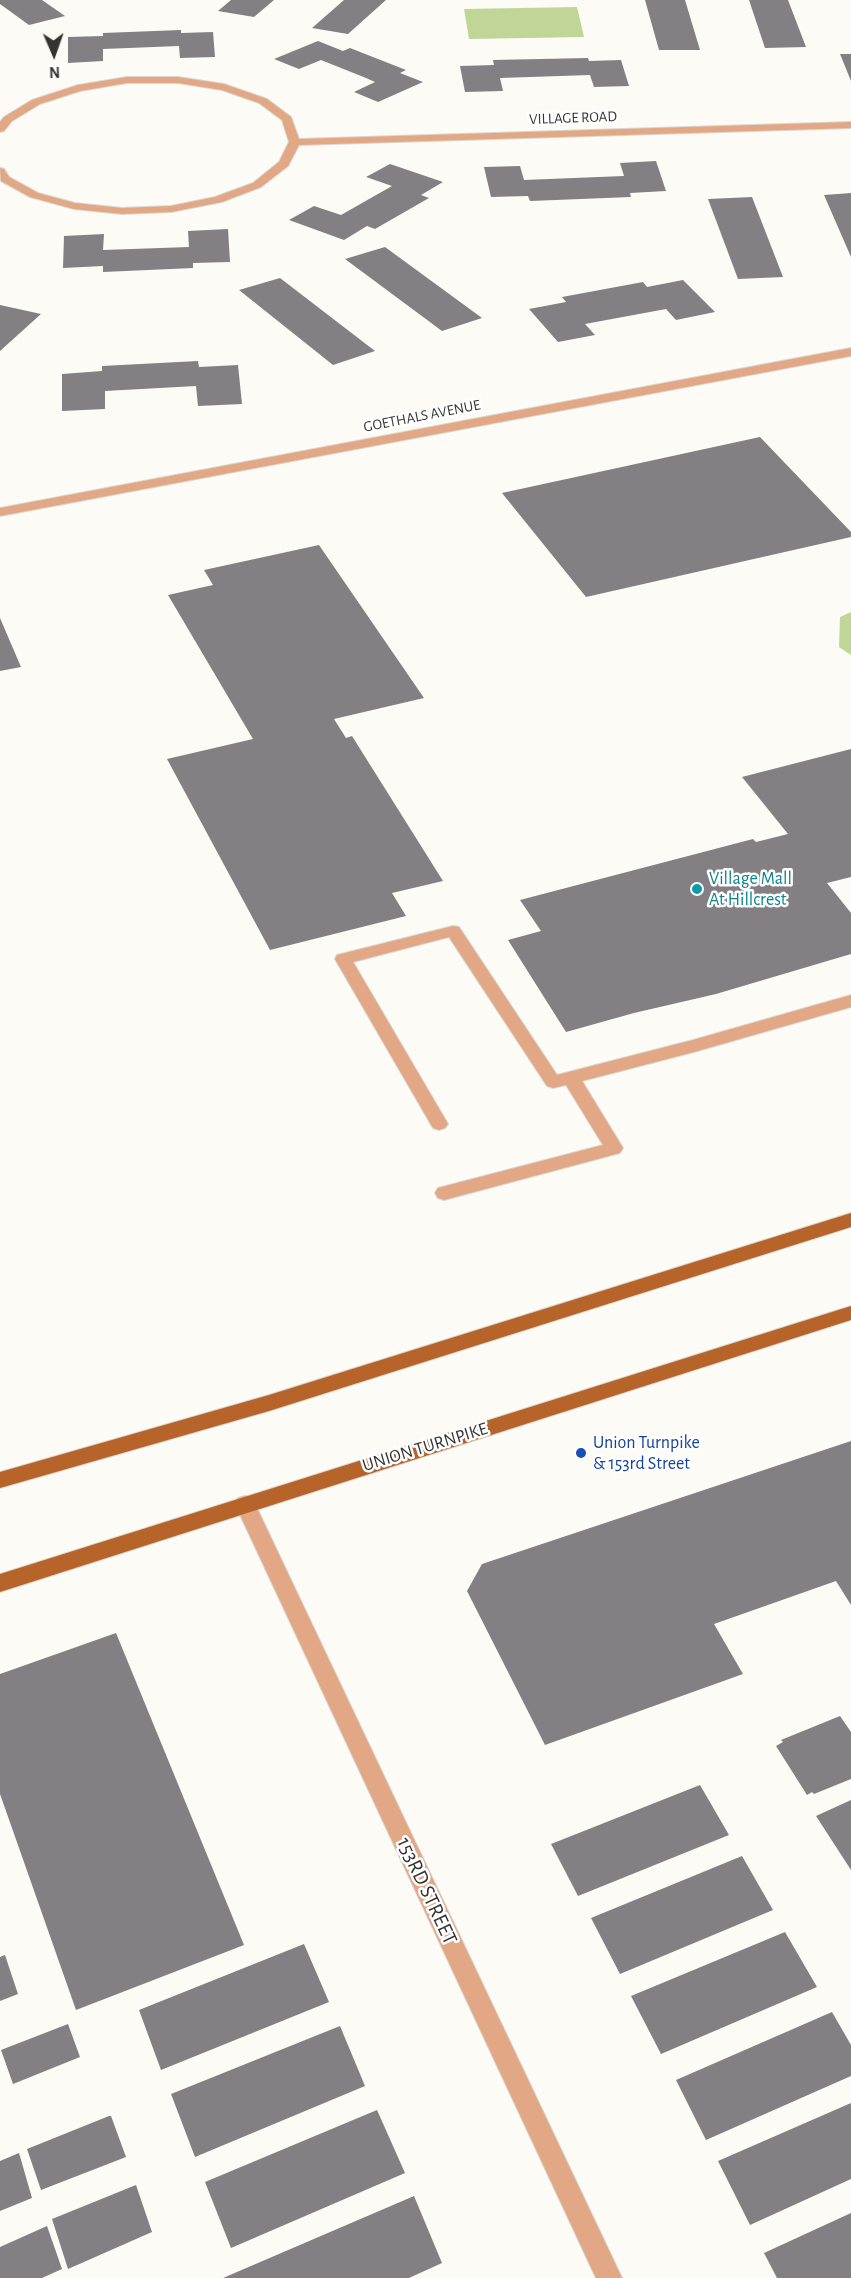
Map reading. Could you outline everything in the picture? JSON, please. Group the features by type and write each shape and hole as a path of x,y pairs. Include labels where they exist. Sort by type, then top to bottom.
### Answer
{"main road":[{"path":"0,1480 269,1402 851,1220"},
{"name":"UNION TURNPIKE","path":"0,1583 851,1313"}],"street":[{"path":"0,129 8,119 36,102 78,88 127,80 178,80 224,87 262,101 287,119 295,142 284,164 256,185 218,200 171,209 122,211 74,206 34,195 5,179 0,171"},
{"name":"VILLAGE ROAD","path":"295,142 851,125"},
{"name":"GOETHALS AVENUE","path":"0,512 851,352"},
{"path":"440,1124 343,959 453,932 553,1083 851,1001"},
{"path":"444,1193 614,1148 571,1078"},
{"name":"153RD STREET","path":"245,1504 609,2278"}],"green space":[{"path":"577,7 584,37 469,39 464,9"},
{"path":"851,612 851,655 839,647 840,617"}],"building":[{"path":"0,0 42,0 65,16 29,25 0,4"},
{"path":"231,0 274,0 254,17 218,11"},
{"path":"344,0 386,0 348,34 312,28"},
{"path":"645,0 685,0 700,50 659,50"},
{"path":"749,0 788,0 806,47 765,48"},
{"path":"181,30 181,33 213,32 215,57 180,58 179,46 103,49 103,61 68,63 68,37 103,36 103,33"},
{"path":"318,41 343,51 350,48 406,70 400,73 423,82 378,102 354,92 375,82 366,78 321,60 299,69 274,59"},
{"path":"840,54 851,54 851,81"},
{"path":"588,58 589,61 621,60 629,86 594,87 590,75 500,78 503,91 465,92 460,66 494,65 493,60"},
{"path":"656,161 666,191 630,193 631,197 530,201 528,196 491,197 484,167 520,166 524,180 624,176 620,163"},
{"path":"390,164 443,182 421,195 429,198 375,229 367,226 344,240 289,220 314,206 341,215 392,186 366,177"},
{"path":"851,193 851,257 824,195"},
{"path":"752,197 783,277 738,279 708,199"},
{"path":"228,229 230,262 193,263 193,268 103,272 103,266 63,268 64,236 104,234 103,250 189,247 188,231"},
{"path":"385,247 482,318 442,331 345,259"},
{"path":"280,278 375,351 333,365 239,290"},
{"path":"683,280 715,312 676,320 666,309 585,324 595,335 558,342 529,309 566,302 562,297 643,282 647,287"},
{"path":"0,305 41,314 0,351"},
{"path":"198,361 199,367 238,365 242,404 198,406 196,386 105,391 105,409 62,411 62,374 102,371 102,366"},
{"path":"760,437 851,532 851,537 586,597 502,493"},
{"path":"319,545 424,698 334,719 346,738 352,736 443,881 392,893 406,916 270,950 167,759 253,739 168,595 213,585 204,570"},
{"path":"0,618 21,667 0,671"},
{"name":"Village Mall At Hillcrest","path":"851,749 851,877 827,883 851,913 851,954 716,994 566,1032 508,940 541,931 520,900 753,839 756,842 788,834 742,777"},
{"path":"851,1441 851,1605 836,1581 714,1624 743,1674 545,1745 467,1591 482,1564"},
{"path":"116,1633 244,1945 76,2010 0,1794 0,1674"},
{"path":"840,1716 851,1732 851,1779 807,1795 776,1746 783,1742 781,1740"},
{"path":"700,1785 729,1835 578,1896 551,1844"},
{"path":"851,1800 851,1870 816,1816"},
{"path":"742,1856 773,1910 620,1974 591,1918"},
{"path":"785,1932 817,1987 661,2054 631,1996"},
{"path":"304,1944 329,2002 161,2070 139,2010"},
{"path":"5,1955 18,1994 0,2001 0,1957"},
{"path":"832,2012 851,2045 851,2076 706,2140 676,2080"},
{"path":"68,2024 80,2057 13,2084 1,2050"},
{"path":"340,2026 365,2086 195,2157 171,2094"},
{"path":"851,2103 851,2179 750,2225 718,2161"},
{"path":"377,2110 405,2173 231,2248 205,2182"},
{"path":"111,2116 126,2157 41,2190 27,2149"},
{"path":"19,2153 32,2198 0,2211 0,2161"},
{"path":"136,2185 152,2232 68,2269 52,2219"},
{"path":"414,2196 442,2263 409,2278 223,2278"},
{"path":"851,2213 851,2278 777,2278 764,2253"},
{"path":"47,2226 62,2269 42,2278 0,2278 0,2247"}],"place":[{"name":"Village Mall At Hillcrest","path":"697,889"},
{"name":"Union Turnpike & 153rd Street","path":"581,1453"}]}
